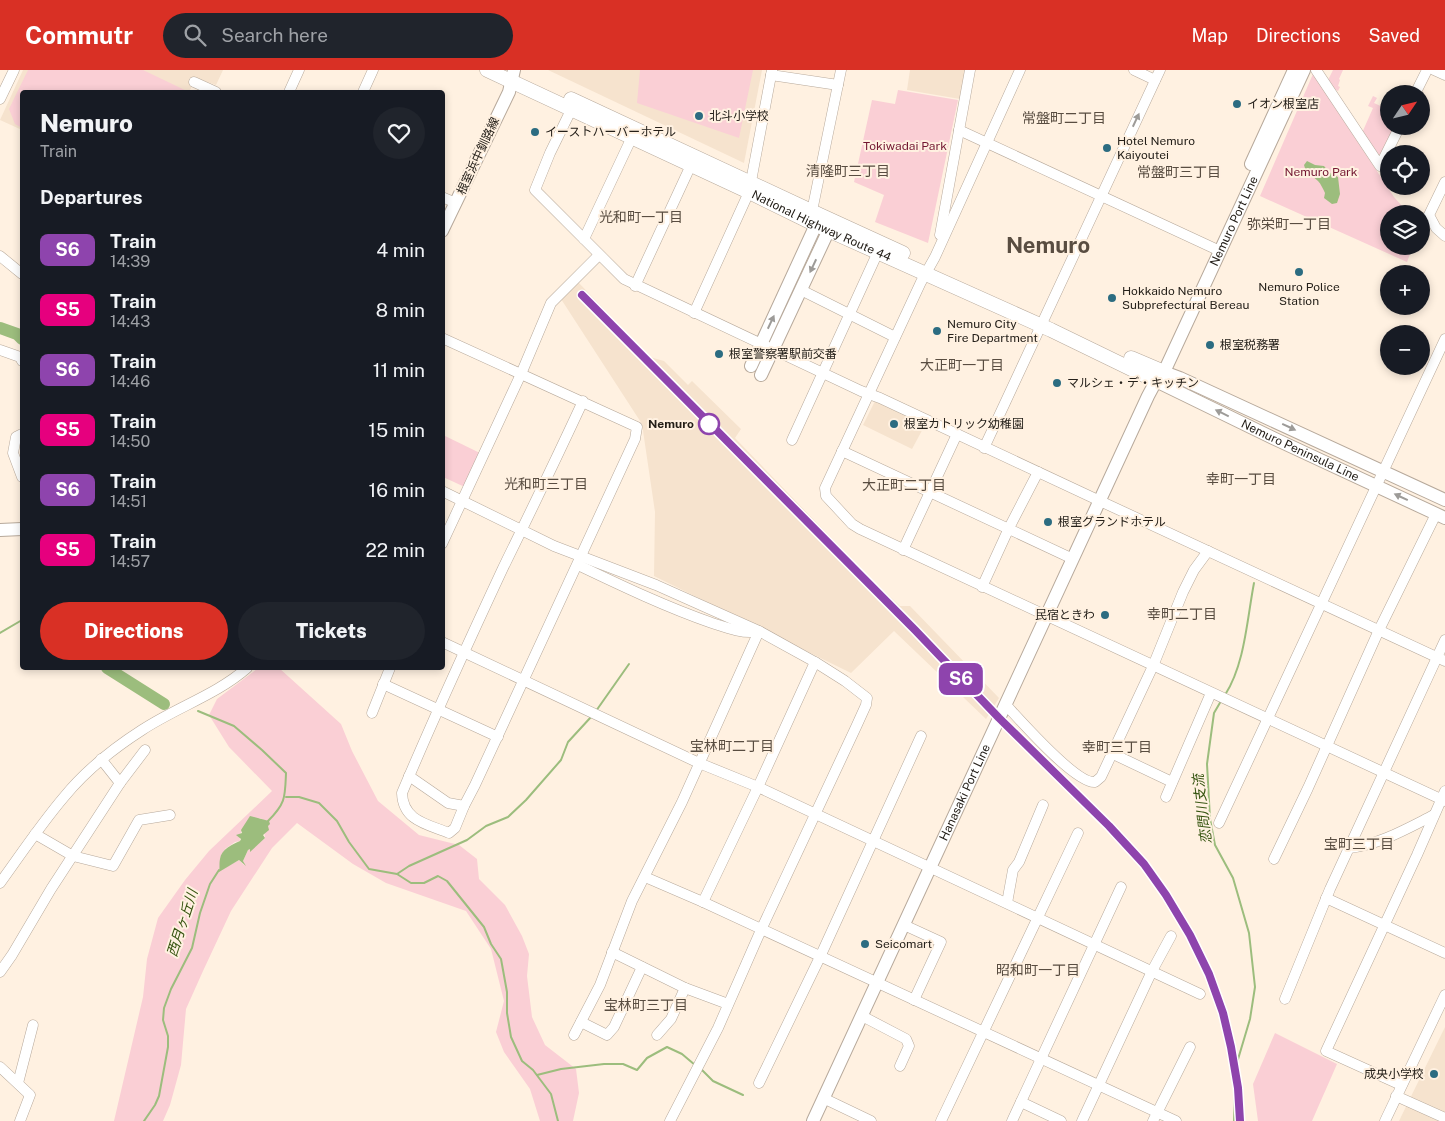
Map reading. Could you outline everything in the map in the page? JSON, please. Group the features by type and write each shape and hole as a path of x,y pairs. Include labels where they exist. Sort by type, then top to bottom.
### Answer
{"highway":[{"name":"National Highway Route 44","path":"487,70 512,73 632,137 691,165 750,187"},
{"name":"National Highway Route 44","path":"573,105 831,226 1159,374"},
{"name":"National Highway Route 44","path":"831,226 878,252 929,269"}],"main road":[{"name":"Nemuro Port Line","path":"1159,374 1294,70"},
{"name":"Nemuro Port Line","path":"1216,249 1304,70"},
{"name":"根室浜中釧路線","path":"445,225 509,92 512,73"},
{"path":"751,366 814,218"},
{"path":"762,375 831,226"},
{"name":"Nemuro Peninsula Line","path":"1159,374 1180,378 1445,500"},
{"name":"Nemuro Peninsula Line","path":"1159,374 1273,438 1441,516"},
{"name":"Hanasaki Port Line","path":"813,1121 1159,374"},
{"path":"0,530 20,529"}],"street":[{"path":"0,99 14,70"},
{"path":"290,90 299,70"},
{"path":"364,90 373,70"},
{"path":"814,218 840,70"},
{"path":"938,251 970,70"},
{"path":"1020,70 938,251 921,282 825,488 826,496 852,524 903,550 1326,746 1444,797 1326,1051 1401,1085"},
{"path":"1134,70 1155,80"},
{"path":"984,448 1160,70"},
{"path":"1316,70 1380,166 1396,135"},
{"path":"1420,85 1427,70"},
{"path":"1434,70 1445,75"},
{"path":"694,313 750,187 772,72 838,85"},
{"path":"194,82 212,90"},
{"path":"573,105 535,190 624,279 635,286 1441,659"},
{"path":"959,130 1216,249"},
{"path":"584,239 632,137"},
{"path":"635,286 691,165"},
{"path":"1445,182 1429,215 1436,228 1445,236"},
{"path":"445,198 456,203"},
{"path":"792,440 878,252"},
{"path":"445,537 521,374 551,303 599,255"},
{"path":"0,256 20,272"},
{"path":"801,290 896,337"},
{"path":"445,339 583,401 637,427 635,439 580,561 455,828 449,833 420,822 407,812 402,804 402,793 438,709 583,401"},
{"path":"1219,822 1445,339"},
{"path":"0,350 20,357"},
{"path":"903,550 957,434"},
{"path":"20,435 16,437 13,453 20,472"},
{"path":"842,451 1073,559"},
{"path":"982,587 1038,472"},
{"path":"445,492 554,546 646,597 729,628 750,632 759,631"},
{"path":"1274,859 1379,630 1441,516"},
{"path":"1006,705 1048,750 1086,780 1095,782 1101,777 1153,666 1190,577 1208,551"},
{"path":"580,561 656,585 759,631 815,662 867,698 718,1028 673,1121"},
{"path":"574,1035 600,984 632,901 682,802 759,631"},
{"path":"1285,1000 1326,898 1384,772 1441,659 1445,640"},
{"path":"445,643 699,763 758,787 1037,916 1200,994"},
{"path":"703,902 815,662"},
{"path":"0,883 64,796 101,759 144,728 213,692 246,670"},
{"path":"372,713 389,670"},
{"path":"383,684 498,737"},
{"path":"1166,797 1211,693"},
{"path":"759,1083 820,957 921,736"},
{"path":"0,972 120,783 145,750"},
{"path":"1111,753 1172,782"},
{"path":"101,759 120,783"},
{"path":"409,776 448,802 464,806"},
{"path":"1007,903 1013,870 1019,862 1043,805"},
{"path":"1349,848 1362,846 1410,828 1434,815"},
{"path":"35,834 73,856 113,866 140,820 170,816"},
{"path":"942,1121 1037,916 1078,833"},
{"path":"645,877 1042,1059 1099,1086 1155,1117 1176,1121"},
{"path":"1012,1121 1065,1011 1094,943 1121,887"},
{"path":"1326,898 1445,953"},
{"path":"904,925 941,942 914,1000"},
{"path":"1082,1121 1152,971 1171,936"},
{"path":"612,952 685,988 728,1004"},
{"path":"581,1022 607,1035 614,1027 642,966"},
{"path":"657,1035 671,1019 685,988"},
{"path":"1385,1121 1445,994"},
{"path":"862,1016 906,1039 909,1046 900,1066"},
{"path":"18,1084 33,1025"},
{"path":"1155,1117 1190,1048"},
{"path":"0,1067 30,1095 20,1121"},
{"path":"1396,1096 1445,1118"},
{"path":"823,1098 871,1121"},
{"path":"1021,1102 1061,1121"}],"shaded area":[{"path":"23,70 223,70 216,85 196,78 190,90 20,90 20,129 0,120"},
{"name":"北斗小学校","path":"548,70 762,70 744,163"},
{"path":"910,70 965,70 960,99 907,90"},
{"path":"1307,161 1315,165 1324,166 1329,172 1338,177 1340,194 1337,203 1332,204 1324,198 1325,193 1320,184 1305,168 1304,165"},
{"path":"578,282 650,357 664,361 688,385 692,381 741,429 735,438 866,574 900,606 910,606 999,698 986,719 894,631 851,673 654,576 655,512 642,424 561,299"},
{"name":"根室カトリック幼稚園","path":"875,401 926,423 912,449 863,425"},
{"path":"250,816 269,821 269,830 263,835 265,838 250,852 250,849 248,850 243,861 246,866 239,860 219,872 221,855 228,847 240,841 241,839 236,835 242,833 241,830"},
{"name":"成央小学校","path":"1445,1027 1445,1121 1399,1121"}],"green space":[{"path":"28,70 143,70 185,90 20,90 20,127 15,124 9,109"},
{"path":"640,70 753,70 739,138 637,103"},
{"path":"1333,70 1343,70 1339,79 1338,86 1340,87 1338,91 1333,88 1328,80"},
{"name":"Nemuro Park","path":"1313,74 1380,176 1380,195 1393,195 1401,205 1380,205 1380,250 1260,196"},
{"name":"Tokiwadai Park","path":"898,90 958,100 928,243 875,222 884,195 854,182 872,100 895,104"},
{"path":"1373,96 1377,98 1374,103 1380,106 1380,135 1392,135 1386,145 1380,145 1380,154 1377,155 1362,133 1373,108 1368,106"},
{"name":"Nemuro Park","path":"1391,255 1410,255 1407,262"},
{"path":"445,436 482,454 467,488 445,478"},
{"path":"256,670 281,670 341,724 352,751 378,801 419,835 459,845 477,859 479,879 505,905 522,936 529,954 527,976 532,1017 545,1045 576,1069 579,1093 573,1121 540,1121 530,1089 504,1052 496,1032 504,1001 491,949 466,911 386,883 353,864 297,823 272,848 231,911 203,971 186,1009 181,1065 170,1105 163,1121 114,1121 143,997 147,959 158,918 185,880 209,851 272,791 229,747 209,715 217,699","holes":["260,818 263,820 265,838 250,851 250,848 248,850 243,861 244,865 239,860 219,871 225,849 240,841 241,833 245,827"]},
{"path":"1275,1033 1337,1064 1312,1121 1258,1121 1253,1084"}],"waterway":[{"name":"西月ヶ丘川","path":"0,328 17,334 20,337"},
{"name":"恋問川支流","path":"1225,695 1232,683 1241,655 1254,583"},
{"path":"0,633 20,621"},
{"path":"596,711 629,664"},
{"name":"西月ヶ丘川","path":"110,670 164,704"},
{"name":"恋問川支流","path":"1221,701 1214,713 1207,764 1210,819 1215,845 1233,878 1249,933 1255,987 1250,1019 1236,1066 1234,1121"},
{"name":"西月ヶ丘川","path":"198,711 234,726 286,773 283,799 278,809 268,821"},
{"path":"397,874 409,866 467,840 486,826 508,817 526,800 561,760 568,742 591,717"},
{"path":"286,797 299,797 319,803 337,821 349,842 369,869 397,874 411,883 424,883 438,876 447,881 484,927 491,944 501,959 507,992 507,1013 511,1037 522,1061 533,1070 551,1094 558,1121"},
{"name":"西月ヶ丘川","path":"144,1121 159,1096 168,1047 168,1036 163,1020 164,1008 171,989 192,948 200,913 210,884 219,870"},
{"path":"537,1075 561,1069 604,1064 623,1064 637,1070 647,1058 667,1047 682,1054 695,1065"},
{"path":"701,1069 713,1081 743,1095"}],"railway":[{"path":"582,295 915,630 999,718 1144,864 1166,895 1190,935 1209,975 1223,1013 1231,1047 1238,1089 1240,1121"}],"train":[{"name":"S6","path":"582,295 867,584 915,630 999,718 1109,826 1144,864 1166,895 1190,935 1209,974 1223,1013 1231,1047 1238,1088 1240,1121"}],"place":[{"name":"イオン根室店","path":"1237,104"},
{"name":"北斗小学校","path":"699,116"},
{"name":"イーストハーバーホテル","path":"535,132"},
{"name":"Hotel Nemuro Kaiyoutei","path":"1107,148"},
{"name":"Nemuro Police Station","path":"1299,272"},
{"name":"Hokkaido Nemuro Subprefectural Bereau","path":"1112,298"},
{"name":"Nemuro City Fire Department","path":"937,331"},
{"name":"根室税務署","path":"1210,345"},
{"name":"根室警察署駅前交番","path":"719,354"},
{"name":"マルシェ・デ・キッチン","path":"1057,383"},
{"name":"Nemuro","path":"709,424"},
{"name":"根室カトリック幼稚園","path":"894,424"},
{"name":"根室グランドホテル","path":"1048,522"},
{"name":"民宿ときわ","path":"1105,615"},
{"name":"Seicomart","path":"865,944"},
{"name":"成央小学校","path":"1434,1074"}],"district":[{"name":"常盤町二丁目","path":"1064,118"},
{"name":"清隆町三丁目","path":"848,171"},
{"name":"常盤町三丁目","path":"1179,172"},
{"name":"光和町一丁目","path":"641,217"},
{"name":"弥栄町一丁目","path":"1289,224"},
{"name":"Nemuro","path":"1048,245"},
{"name":"大正町一丁目","path":"962,365"},
{"name":"幸町一丁目","path":"1241,479"},
{"name":"光和町三丁目","path":"546,484"},
{"name":"大正町二丁目","path":"904,485"},
{"name":"幸町二丁目","path":"1182,614"},
{"name":"宝林町二丁目","path":"732,746"},
{"name":"幸町三丁目","path":"1117,747"},
{"name":"宝町三丁目","path":"1359,844"},
{"name":"昭和町一丁目","path":"1038,970"},
{"name":"宝林町三丁目","path":"646,1005"}]}
